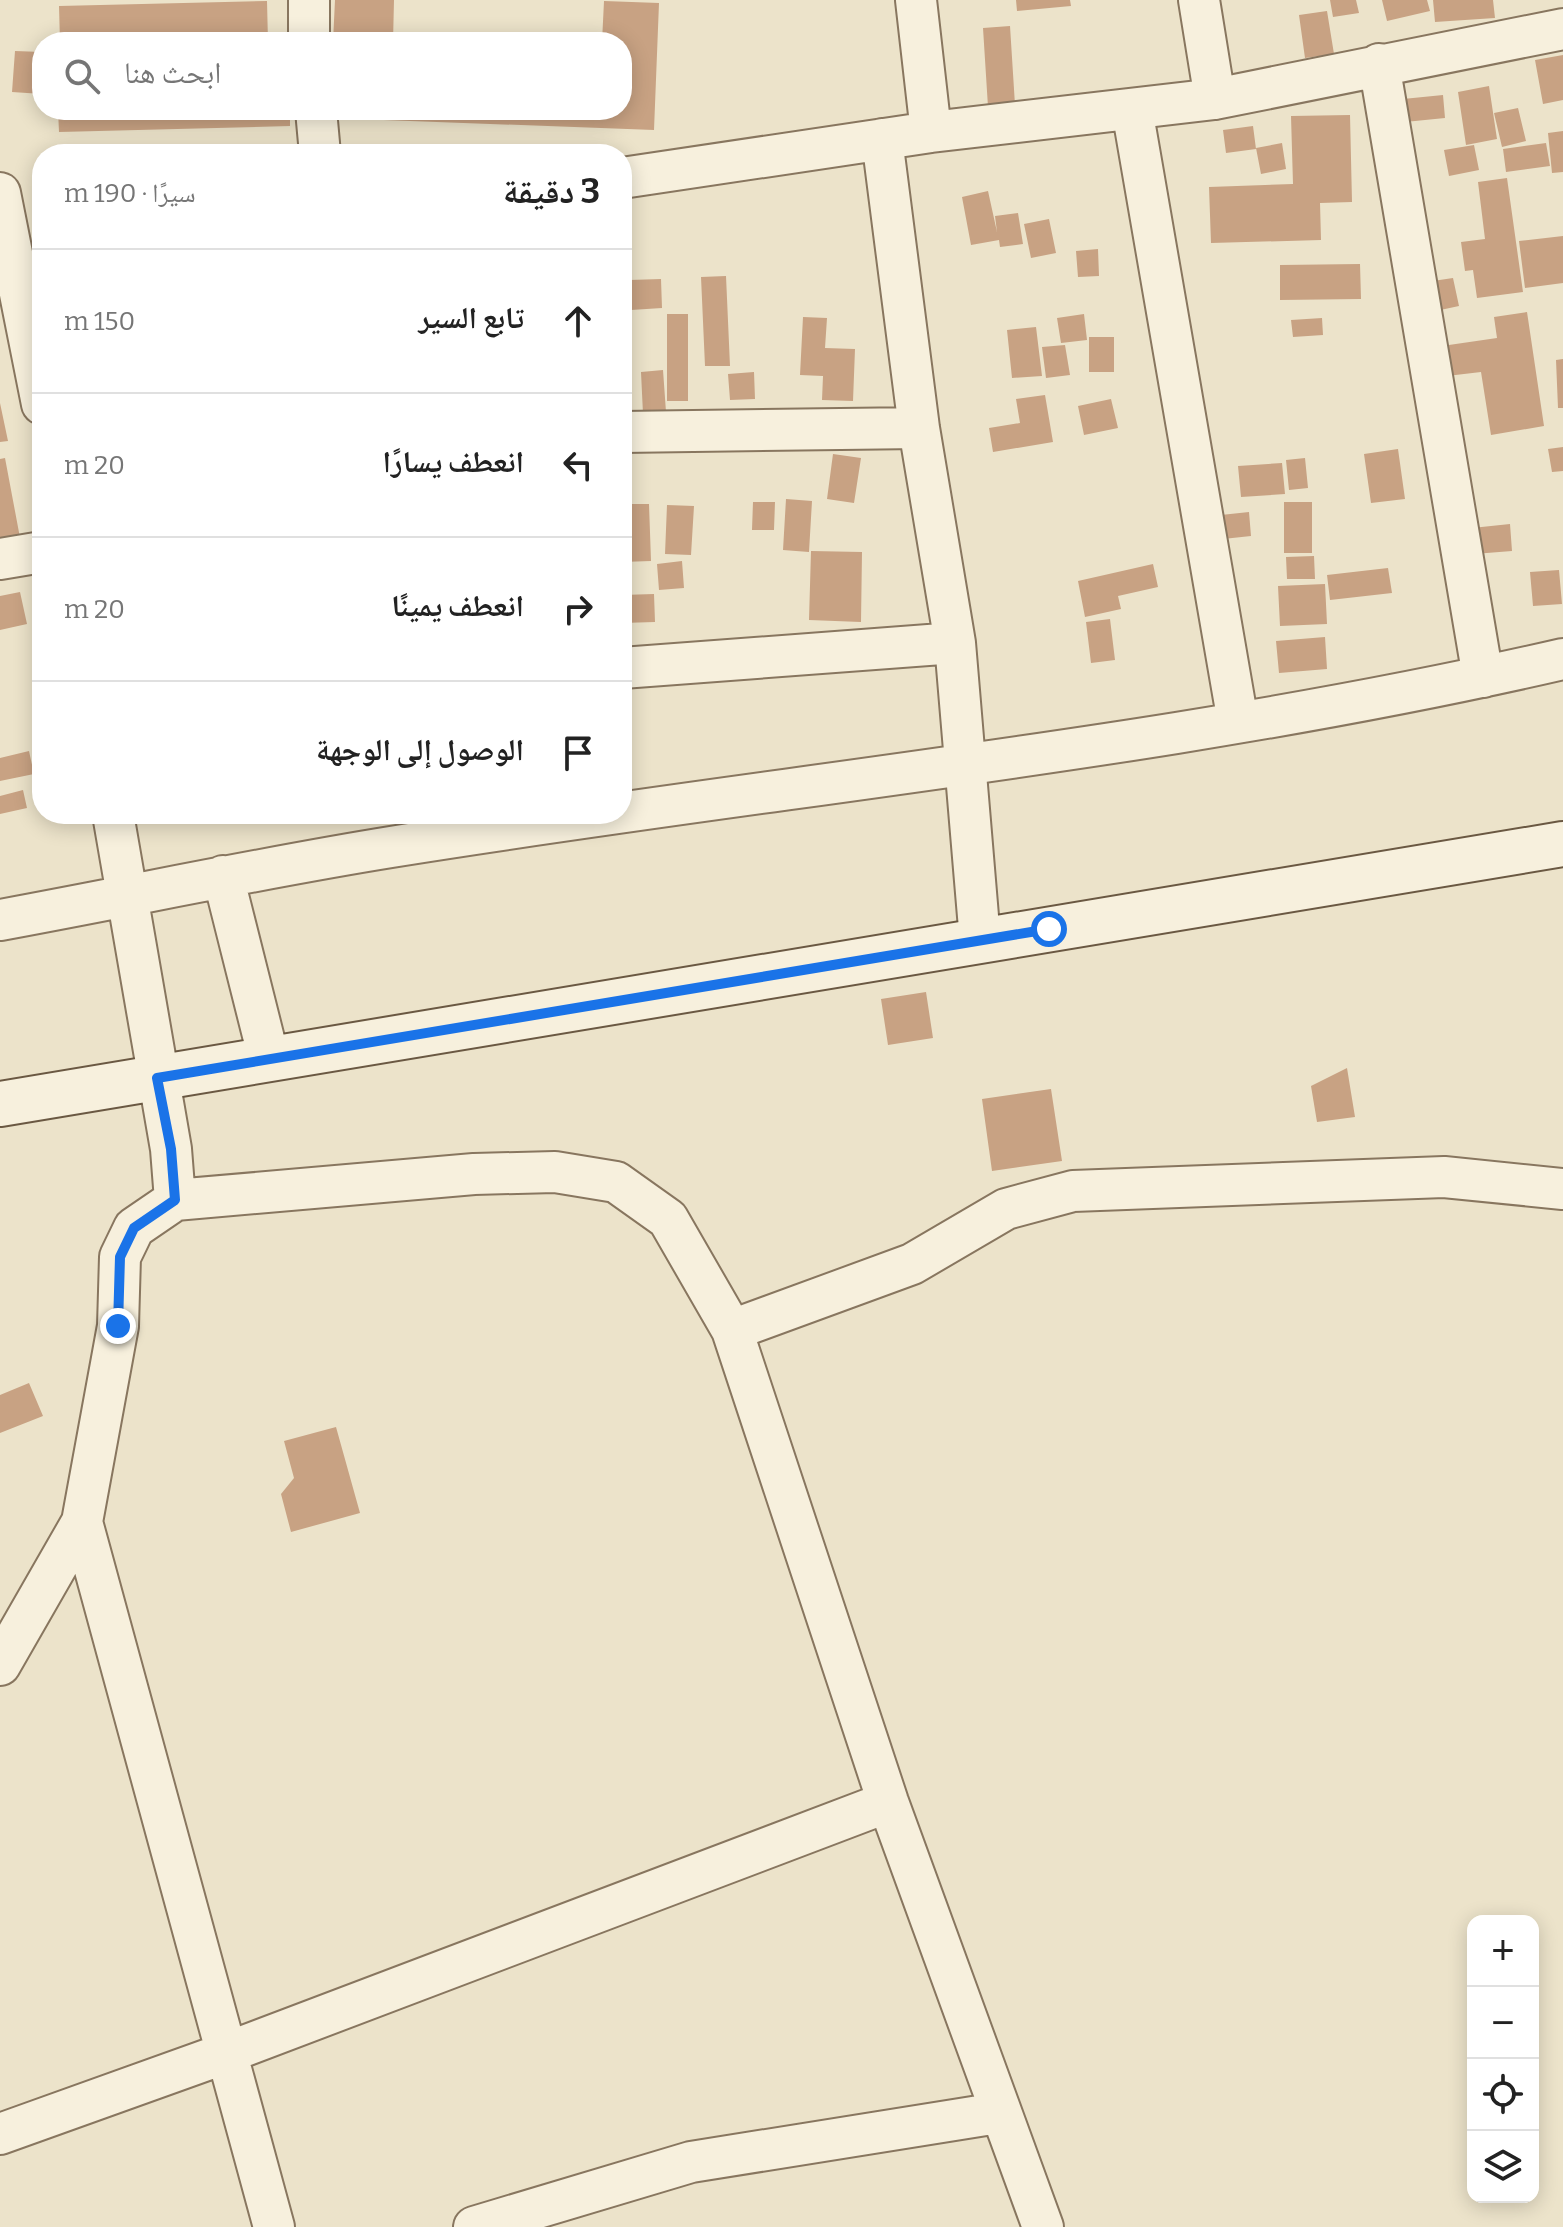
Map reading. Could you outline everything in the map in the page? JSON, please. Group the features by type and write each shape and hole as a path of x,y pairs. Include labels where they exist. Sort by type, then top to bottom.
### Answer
{"street":[{"path":"309,0 309,32"},
{"path":"916,0 931,132"},
{"path":"1199,0 1215,99"},
{"path":"632,176 931,132 1215,99 1563,29"},
{"path":"1379,64 1483,677"},
{"path":"1132,109 1238,722"},
{"path":"317,120 319,144"},
{"path":"882,139 919,428 955,643 963,767 980,940"},
{"path":"0,195 28,264 32,304"},
{"path":"632,432 919,428"},
{"path":"0,559 32,554"},
{"path":"632,667 955,643"},
{"path":"632,804 963,767 1238,722 1483,677 1563,659"},
{"path":"115,824 171,1149 175,1200"},
{"path":"0,920 223,876 392,830 446,824"},
{"path":"0,1104 1563,844"},
{"path":"223,876 269,1059"},
{"path":"0,1665 82,1522 118,1326 120,1257 134,1228 175,1200 474,1174 555,1172 616,1182 668,1219 732,1330 888,1802 998,2113 1043,2227"},
{"path":"732,1330 912,1264 1006,1209 1073,1191 1444,1177 1563,1189"},
{"path":"82,1522 274,2227"},
{"path":"0,2134 226,2053 888,1802"},
{"path":"474,2227 691,2162 998,2113"}],"building":[{"path":"335,0 394,0 393,32 333,32"},
{"path":"1016,0 1070,0 1071,6 1017,11"},
{"path":"1330,0 1356,0 1359,13 1333,17"},
{"path":"1382,0 1427,0 1430,11 1387,21"},
{"path":"1433,0 1493,0 1495,18 1435,22"},
{"path":"267,1 268,32 60,32 59,6"},
{"path":"604,1 659,3 654,130 384,120 632,120 632,32 602,32"},
{"path":"1327,11 1334,54 1305,58 1299,15"},
{"path":"1010,26 1015,105 988,107 983,28"},
{"path":"15,51 32,52 32,93 12,92"},
{"path":"1563,55 1563,100 1543,104 1535,60"},
{"path":"1489,86 1497,139 1466,145 1458,92"},
{"path":"1443,95 1445,118 1405,122 1403,99"},
{"path":"1518,108 1526,141 1502,147 1494,113"},
{"path":"1350,115 1352,202 1320,203 1321,240 1211,243 1209,187 1293,184 1291,116"},
{"path":"58,120 290,120 290,126 59,132"},
{"path":"1253,126 1256,149 1226,153 1223,130"},
{"path":"1563,131 1563,172 1552,173 1548,133"},
{"path":"1282,143 1286,169 1261,174 1256,148"},
{"path":"1546,143 1550,166 1506,172 1503,149"},
{"path":"1474,145 1479,170 1449,176 1444,150"},
{"path":"1507,178 1523,292 1477,298 1473,270 1465,271 1461,242 1485,239 1478,182"},
{"path":"988,191 997,232 995,216 1018,213 1023,244 1000,247 999,240 971,245 962,197"},
{"path":"1049,219 1056,253 1031,258 1024,224"},
{"path":"1563,236 1563,283 1525,288 1519,241"},
{"path":"1098,249 1099,276 1078,277 1076,251"},
{"path":"1360,264 1361,299 1280,300 1280,265"},
{"path":"726,276 730,366 705,366 701,277"},
{"path":"1453,278 1459,306 1431,312 1426,282"},
{"path":"661,279 662,308 632,310 632,280"},
{"path":"1527,312 1544,426 1491,435 1481,372 1447,376 1442,346 1497,338 1494,317"},
{"path":"667,314 688,314 688,401 667,401"},
{"path":"1084,314 1087,340 1061,343 1057,318"},
{"path":"803,317 827,318 825,348 855,349 853,401 822,400 823,376 800,375"},
{"path":"1322,318 1323,335 1293,337 1291,320"},
{"path":"1036,327 1042,376 1012,378 1007,330"},
{"path":"1089,337 1114,337 1114,372 1089,372"},
{"path":"1065,345 1070,375 1046,378 1042,347"},
{"path":"1563,359 1563,408 1558,408 1556,360"},
{"path":"663,370 666,412 643,414 641,372"},
{"path":"754,372 755,399 730,400 728,374"},
{"path":"1045,395 1053,442 993,452 989,428 1020,423 1016,399"},
{"path":"1111,399 1118,428 1084,435 1078,406"},
{"path":"0,403 8,441 0,442"},
{"path":"1563,447 1563,471 1552,472 1548,449"},
{"path":"1398,449 1405,499 1371,503 1364,454"},
{"path":"833,454 861,458 854,503 827,499"},
{"path":"5,458 21,543 0,548 0,459"},
{"path":"1305,458 1308,488 1289,490 1286,460"},
{"path":"1282,463 1285,494 1241,497 1238,466"},
{"path":"786,499 812,501 809,552 783,550"},
{"path":"753,502 775,502 774,530 752,530"},
{"path":"1284,502 1312,502 1312,553 1284,553"},
{"path":"632,504 649,504 651,561 632,562"},
{"path":"667,505 694,506 691,555 665,554"},
{"path":"1249,512 1251,536 1223,539 1221,515"},
{"path":"1510,524 1512,551 1474,554 1472,528"},
{"path":"811,551 862,552 861,622 809,620"},
{"path":"1314,556 1315,579 1287,579 1286,557"},
{"path":"682,561 684,588 659,590 657,564"},
{"path":"1153,564 1158,587 1118,596 1121,609 1085,617 1078,581"},
{"path":"1388,568 1392,593 1330,600 1327,575"},
{"path":"1559,570 1562,604 1533,606 1530,572"},
{"path":"1325,584 1327,624 1280,626 1278,586"},
{"path":"20,592 27,624 0,630 0,596"},
{"path":"654,594 655,622 632,623 632,595"},
{"path":"1110,619 1115,660 1091,663 1086,622"},
{"path":"1325,637 1327,669 1279,673 1276,641"},
{"path":"29,751 32,774 0,781 0,758"},
{"path":"23,790 27,808 0,814 0,796"},
{"path":"926,992 933,1038 888,1045 881,999"},
{"path":"1347,1068 1355,1117 1317,1122 1311,1086"},
{"path":"1051,1089 1062,1161 992,1171 982,1099"},
{"path":"29,1383 43,1416 0,1433 0,1395"},
{"path":"336,1427 360,1513 291,1532 281,1494 294,1478 284,1441"}],"route":[{"path":"118,1326 120,1257 134,1228 175,1200 171,1149 157,1078 1049,929"}]}
